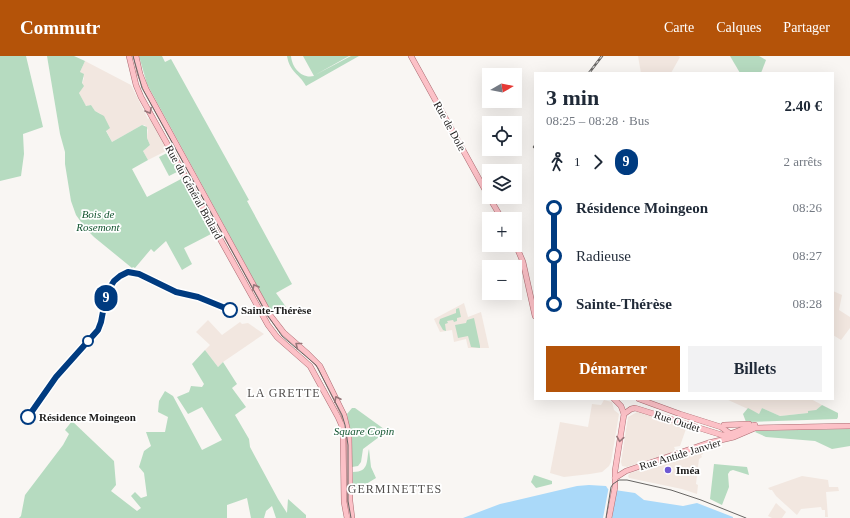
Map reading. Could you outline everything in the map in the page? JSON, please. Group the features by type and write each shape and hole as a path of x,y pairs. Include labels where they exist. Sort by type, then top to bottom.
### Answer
{"main road":[{"name":"Rue du Général Brûlard","path":"129,56 136,85 141,97 268,325 277,337 310,366 338,417 343,432 344,502 347,518"},
{"name":"Rue du Général Brûlard","path":"136,56 140,74 146,89 274,321 284,333 320,366 344,415 349,436 350,501 352,518"},
{"name":"Rue de Dole","path":"411,56 482,184"},
{"path":"519,252 523,262 534,312"},
{"path":"609,518 624,414 621,406 615,400"},
{"path":"642,400 722,427 734,434 758,427 850,426"},
{"path":"649,400 724,425 850,422"},
{"name":"Rue Oudet","path":"624,414 631,409 636,408 720,435 734,434"},
{"path":"734,434 745,427 759,424"},
{"path":"724,425 734,434"},
{"name":"Rue Antide Janvier","path":"614,478 626,471 734,434"},
{"name":"Rue Antide Janvier","path":"616,464 619,470 626,471"}],"shaded area":[{"path":"638,56 680,57 672,72 641,72"},
{"path":"85,61 131,85 148,119 150,118 168,150 148,160 143,151 150,145 147,138 148,130 145,125 142,125 112,142 101,114 95,111 91,105 85,105 79,93 84,78 80,72"},
{"path":"834,291 842,295 839,310 850,317 850,328 841,340 834,336"},
{"path":"464,303 468,317 481,312 489,348 468,348 466,339 454,342 452,330 440,332 434,319"},
{"path":"208,320 222,335 240,322 242,324 248,323 264,334 218,367 205,350 210,345 196,332"},
{"path":"604,400 612,402 614,410 619,414 611,462 609,466 602,472 590,474 564,477 550,473 560,422 588,427 592,404 601,405"},
{"path":"728,400 813,400 822,405 816,410 808,413 780,416 762,408 759,414"},
{"path":"639,411 687,426 680,446 674,447 675,449 673,452 627,467 622,466 621,462 628,417"},
{"name":"Iméa","path":"703,450 703,454 701,455 702,457 699,459 696,484 698,485 697,494 682,489 629,478 628,476 630,473"},
{"path":"802,476 828,480 829,487 838,487 839,491 826,492 828,517 825,517 825,510 822,510 821,507 801,509 797,515 776,496 772,490 768,488"},
{"path":"776,503 786,512 782,518 772,518 768,516"}],"green space":[{"path":"0,56 26,56 43,127 23,134 24,154 21,176 0,181"},
{"name":"Bois de Rosemont","path":"47,56 74,56 85,61 80,72 84,74 82,83 84,86 79,93 86,106 91,105 95,111 104,116 110,128 106,131 112,142 142,125 147,127 147,138 150,145 143,151 148,160 132,169 147,197 181,179 182,177 205,218 205,224 209,229 211,228 213,233 184,248 192,264 182,270 166,241 154,252 151,249 135,268 132,268 94,237 76,215 71,201 65,164 65,152 60,134"},
{"path":"139,56 162,56 165,62 171,59 249,200 247,201 292,284 276,293 286,307 275,314 272,313 147,84"},
{"path":"287,56 291,56 293,65 298,72 305,76 314,76 303,56 349,56 315,75 351,56 359,56 306,86 292,70"},
{"path":"730,56 759,56 766,60 761,72 739,72"},
{"path":"169,152 179,171 169,176 159,157"},
{"path":"459,308 461,317 457,318 457,321 454,322 453,320 447,321 448,323 445,324 446,331 443,330 439,323 440,319 456,313 456,309"},
{"path":"474,318 480,348 471,347 468,336 458,338 455,325 466,323 467,320"},
{"path":"205,350 218,367 223,362 237,384 232,388 246,407 235,415 249,439 250,447 278,499 287,513 288,499 306,515 306,518 276,518 272,506 266,511 264,518 251,518 247,498 227,505 227,518 19,518 21,516 25,495 63,445 69,434 65,430 72,421 114,461 116,485 111,491 137,511 141,508 131,496 135,492 141,498 147,496 144,473 139,467 144,451 151,446 146,432 165,432 168,417 158,412 159,401 165,391 173,396 202,450 222,440 202,407 188,414 177,397 189,392 191,386 202,387 204,384 192,364"},
{"path":"822,405 838,413 837,419 746,422 743,414 748,408 759,414 762,408 780,416 808,413 808,411 816,410"},
{"name":"Square Copin","path":"352,408 355,408 384,429 383,434 363,449 361,462 358,466 352,467 352,440 347,414"},
{"path":"850,429 850,446 832,449 815,441 766,437 755,432 756,431"},
{"path":"369,449 371,467 376,478 353,492 353,472 365,468"},
{"path":"714,464 747,467 749,475 733,470 730,471 728,474 729,487 722,505 710,499"},
{"path":"534,475 552,481 552,484 536,488 531,482"}],"water":[{"path":"577,486 606,486 608,489 635,493 644,500 683,506 697,503 733,518 463,518 500,504"}],"pier":[{"path":"609,486 617,488 612,518 603,518"}],"tram line":[{"path":"133,56 142,88 268,316 282,336 316,365 342,415 348,445 348,501 351,518"},
{"path":"606,518 611,487 619,480 627,480 671,490 746,518"}],"railway":[{"path":"590,72 602,56"}],"bus line":[{"name":"9","path":"28,417 62,369 74,358 98,330 107,292 114,281 124,273 131,272 139,274 176,292 198,297 230,310"}],"place":[{"name":"Sainte-Thérèse","path":"230,310"},
{"name":"Résidence Moingeon","path":"28,417"},
{"name":"Iméa","path":"668,470"}],"district":[{"name":"LA GRETTE","path":"284,393"},
{"name":"GERMINETTES","path":"395,489"}]}
